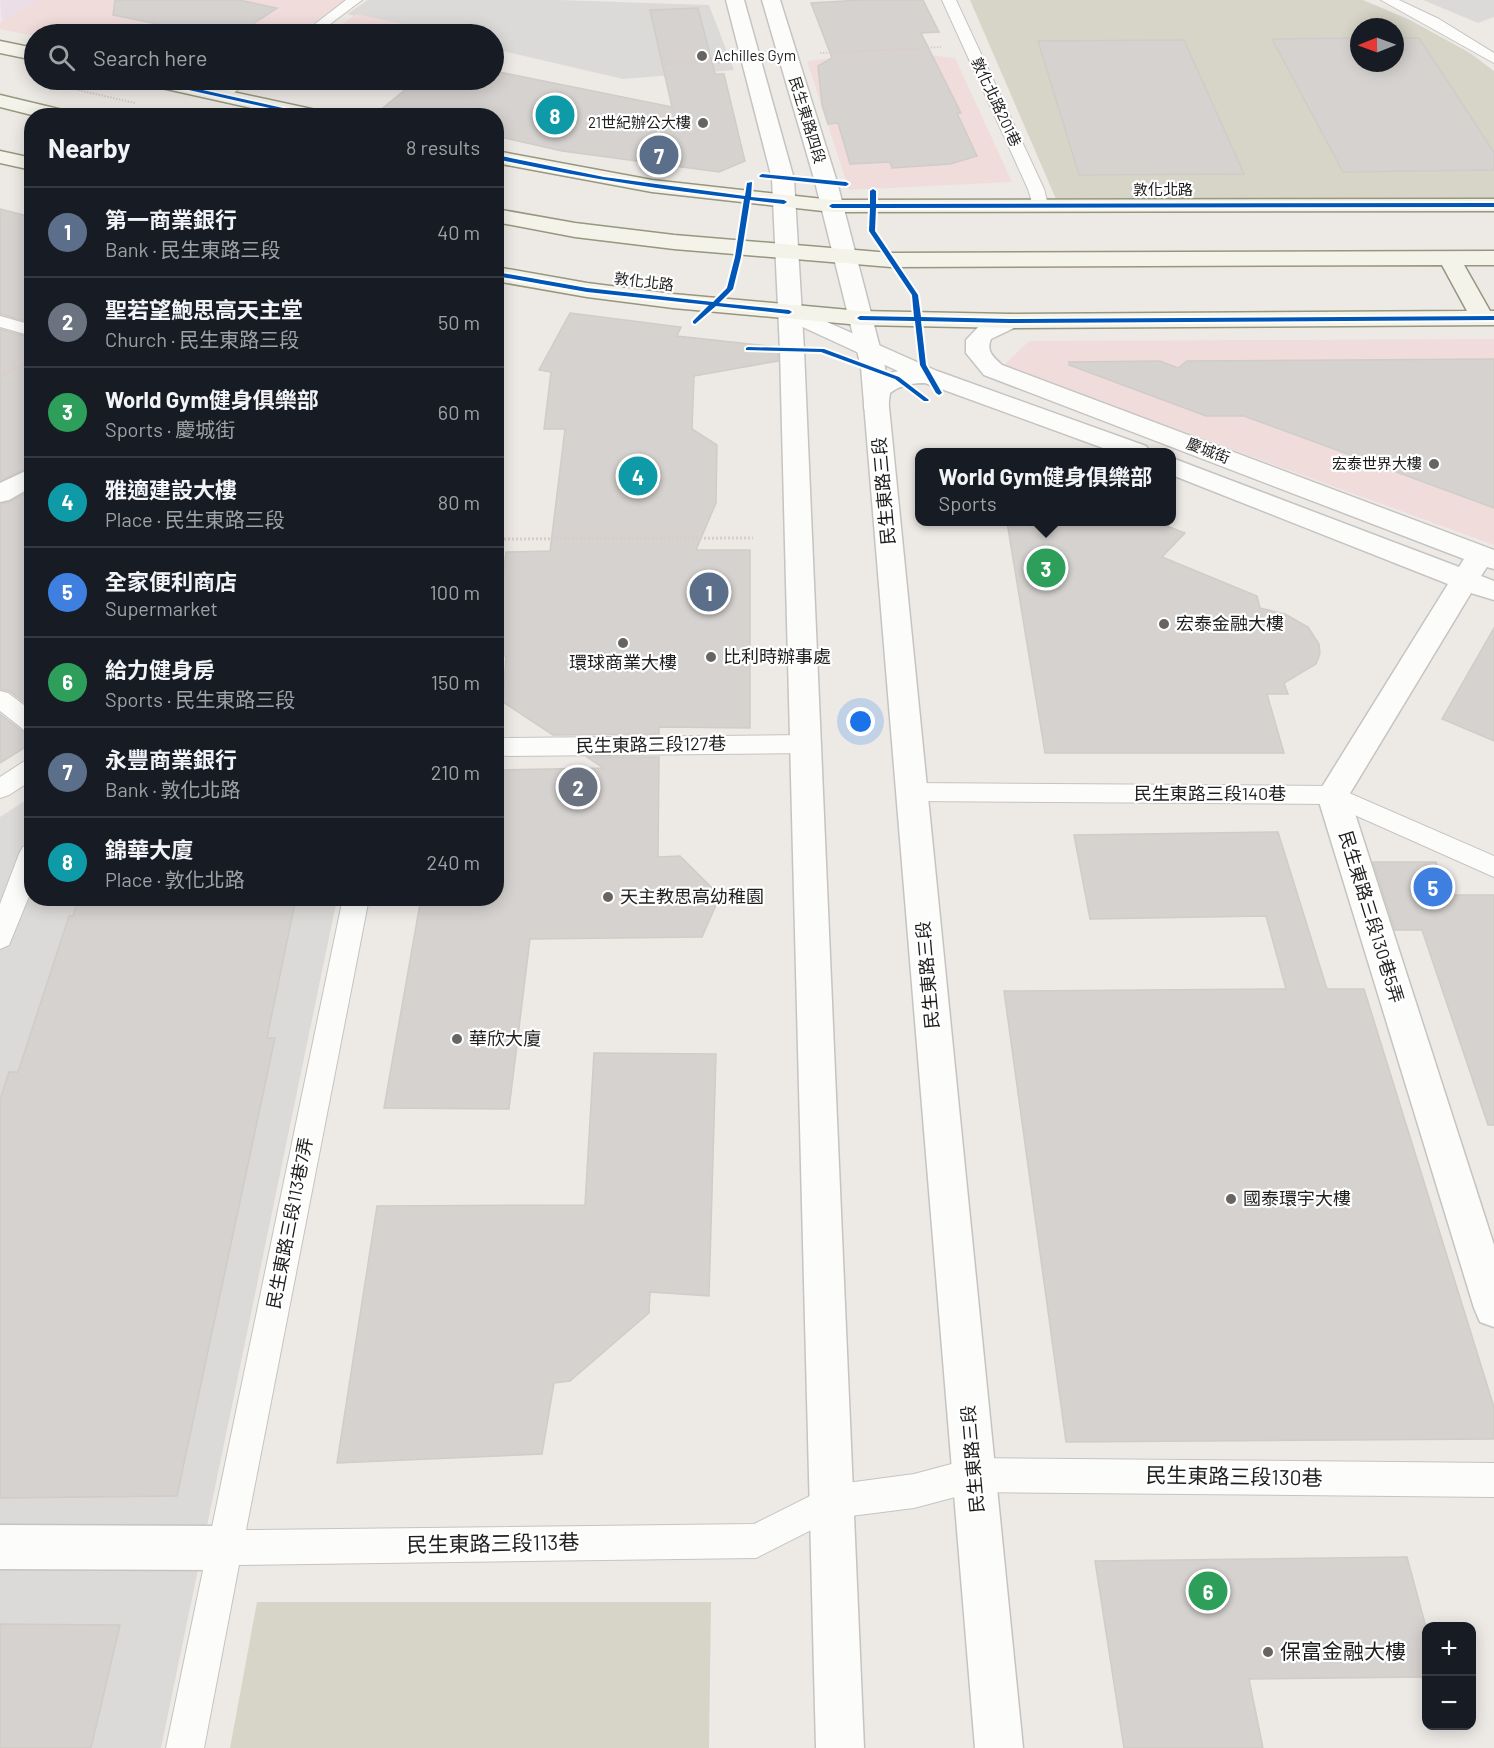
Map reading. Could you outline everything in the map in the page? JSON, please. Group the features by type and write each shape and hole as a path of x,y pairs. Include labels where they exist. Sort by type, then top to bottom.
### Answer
{"main road":[{"path":"0,47 24,52"},
{"path":"203,90 282,108"},
{"path":"0,101 30,108"},
{"path":"0,157 24,162"},
{"name":"敦化北路","path":"504,159 652,186 832,206 1494,205"},
{"path":"504,217 575,230 787,253 911,261 1494,258"},
{"path":"1449,258 1488,318"},
{"name":"敦化北路","path":"504,275 587,290 860,318 1010,321 1488,318"}],"street":[{"path":"735,0 783,179 840,1748"},
{"name":"民生東路四段","path":"771,0 832,206"},
{"name":"民生東路三段","path":"832,206 873,367 999,1748"},
{"path":"789,312 928,376 1123,448"},
{"name":"慶城街","path":"1010,321 987,329 976,344 981,361 993,370 1479,565 1494,591"},
{"path":"876,408 878,390 886,383 912,375 928,376"},
{"name":"慶城街","path":"1176,467 1479,565"},
{"path":"0,494 24,480"},
{"path":"1332,795 1479,565"},
{"name":"民生東路三段130巷5弄","path":"1332,795 1494,1308"},
{"name":"民生東路三段113巷","path":"0,1547 224,1548"}],"lane":[{"path":"323,24 355,0"},
{"name":"敦化北路201巷","path":"949,0 1036,189 1040,205"},
{"path":"1388,0 1434,22 1494,59"},
{"path":"223,94 229,90"},
{"path":"0,321 24,328"},
{"path":"0,699 24,718"},
{"name":"民生東路三段127巷","path":"504,747 805,744"},
{"path":"0,789 24,773"},
{"name":"民生東路三段140巷","path":"911,792 1332,795 1494,867"},
{"path":"0,938 24,875"},
{"name":"民生東路三段113巷7弄","path":"185,1748 354,906"},
{"name":"民生東路三段113巷","path":"224,1548 756,1541 832,1502 914,1491 974,1475"},
{"name":"民生東路三段130巷","path":"974,1475 1494,1480"}],"path":[{"path":"815,53 941,47"},
{"path":"661,64 723,62"},
{"path":"79,90 135,103"},
{"path":"0,376 24,364"},
{"path":"504,539 753,538"}],"shaded area":[{"path":"0,0 39,0 2,22"},
{"path":"39,0 352,0 345,7 330,11 312,24 24,24 24,34 0,29 0,23"},
{"path":"368,0 559,0 709,5 734,70 623,79 504,51 504,24 390,24 347,14"},
{"path":"970,0 1363,0 1410,20 1470,53 1494,71 1494,198 1056,199"},
{"path":"1423,0 1494,0 1494,17 1478,23"},
{"path":"356,14 404,24 342,24"},
{"path":"929,55 955,58 1012,182 849,190 807,61 838,57"},
{"path":"1494,339 1494,545 1003,366 1029,341"},
{"path":"24,802 24,906 336,906 161,1748 0,1748 0,817"},
{"path":"257,1602 711,1602 709,1748 230,1748"}],"building":[{"path":"115,0 239,0 277,8 253,24 157,24 113,15"},
{"path":"923,0 939,32 921,33 961,113 957,113 977,156 950,164 892,168 890,162 850,164 838,123 828,124 822,105 818,66 832,58 811,3"},
{"path":"698,8 715,74 724,74 745,161 719,172 562,151 504,138 504,108 383,108 405,90 504,90 504,73 672,107 650,10"},
{"path":"1350,38 1350,72 1404,72 1404,38 1419,38 1494,152 1494,170 1343,172 1272,39"},
{"path":"1184,40 1244,174 1079,175 1038,41"},
{"path":"0,209 24,215 24,321 0,314"},
{"path":"570,313 681,327 677,336 778,347 778,361 694,376 692,429 717,445 716,503 696,550 750,550 750,728 659,727 659,734 553,735 504,703 506,552 550,551 565,429 544,429 551,372 539,370"},
{"path":"0,329 24,336 24,470 0,481"},
{"name":"宏泰世界大樓","path":"1494,359 1494,508 1244,416 1206,416 1069,365 1069,362 1160,361 1178,368 1187,361"},
{"path":"24,494 24,702 9,691 0,689 0,504 10,502"},
{"name":"宏泰金融大樓","path":"1008,526 1167,526 1185,533 1162,557 1257,596 1260,608 1285,614 1308,627 1319,644 1320,654 1316,664 1284,683 1288,694 1267,694 1284,753 1045,753"},
{"path":"1494,628 1494,741 1442,719"},
{"path":"0,714 24,732 24,748 0,763"},
{"path":"587,757 659,757 658,857 680,856 720,896 702,937 530,939 509,1109 384,1108 420,906 504,906 504,770 603,768"},
{"name":"國泰環宇大樓","path":"1278,832 1327,989 1364,989 1494,1407 1494,1439 1066,1442 1004,991 1286,989 1266,916 1090,919 1074,835"},
{"path":"1373,862 1436,862 1447,895 1494,895 1494,1125 1488,1125 1422,930 1395,930"},
{"path":"76,906 294,906 267,1038 275,1038 177,1496 0,1498 0,1099 9,1072 18,1072 69,916 73,916"},
{"path":"594,1053 716,1054 709,1296 650,1292 649,1313 570,1381 554,1383 542,1454 337,1463 377,1206 585,1205"},
{"name":"保富金融大樓","path":"1407,1557 1425,1622 1422,1622 1422,1677 1249,1679 1263,1748 1124,1748 1095,1561"},
{"path":"0,1624 120,1625 91,1748 0,1748"}],"cycle path":[{"path":"198,90 280,108"},
{"path":"504,159 640,184 784,202"},
{"path":"762,176 846,184"},
{"path":"695,322 730,289 738,257 750,183"},
{"path":"873,191 872,231 915,295 923,365 939,393"},
{"path":"832,206 1494,205"},
{"path":"504,275 587,290 789,312"},
{"path":"860,318 1010,321 1494,318"},
{"path":"748,349 822,350 897,378 926,400"}],"place":[{"name":"Achilles Gym","path":"702,56"},
{"name":"錦華大廈","path":"555,115"},
{"name":"21世紀辦公大樓","path":"703,123"},
{"name":"永豐商業銀行","path":"659,155"},
{"name":"宏泰世界大樓","path":"1434,464"},
{"name":"雅適建設大樓","path":"638,476"},
{"name":"World Gym健身俱樂部","path":"1046,568"},
{"name":"第一商業銀行","path":"709,592"},
{"name":"宏泰金融大樓","path":"1164,624"},
{"name":"環球商業大樓","path":"623,643"},
{"name":"比利時辦事處","path":"711,657"},
{"name":"聖若望鮑思高天主堂","path":"578,787"},
{"name":"全家便利商店","path":"1433,887"},
{"name":"天主教思高幼稚園","path":"608,897"},
{"name":"華欣大廈","path":"457,1039"},
{"name":"國泰環宇大樓","path":"1231,1199"},
{"name":"給力健身房","path":"1208,1591"},
{"name":"保富金融大樓","path":"1268,1652"}]}
